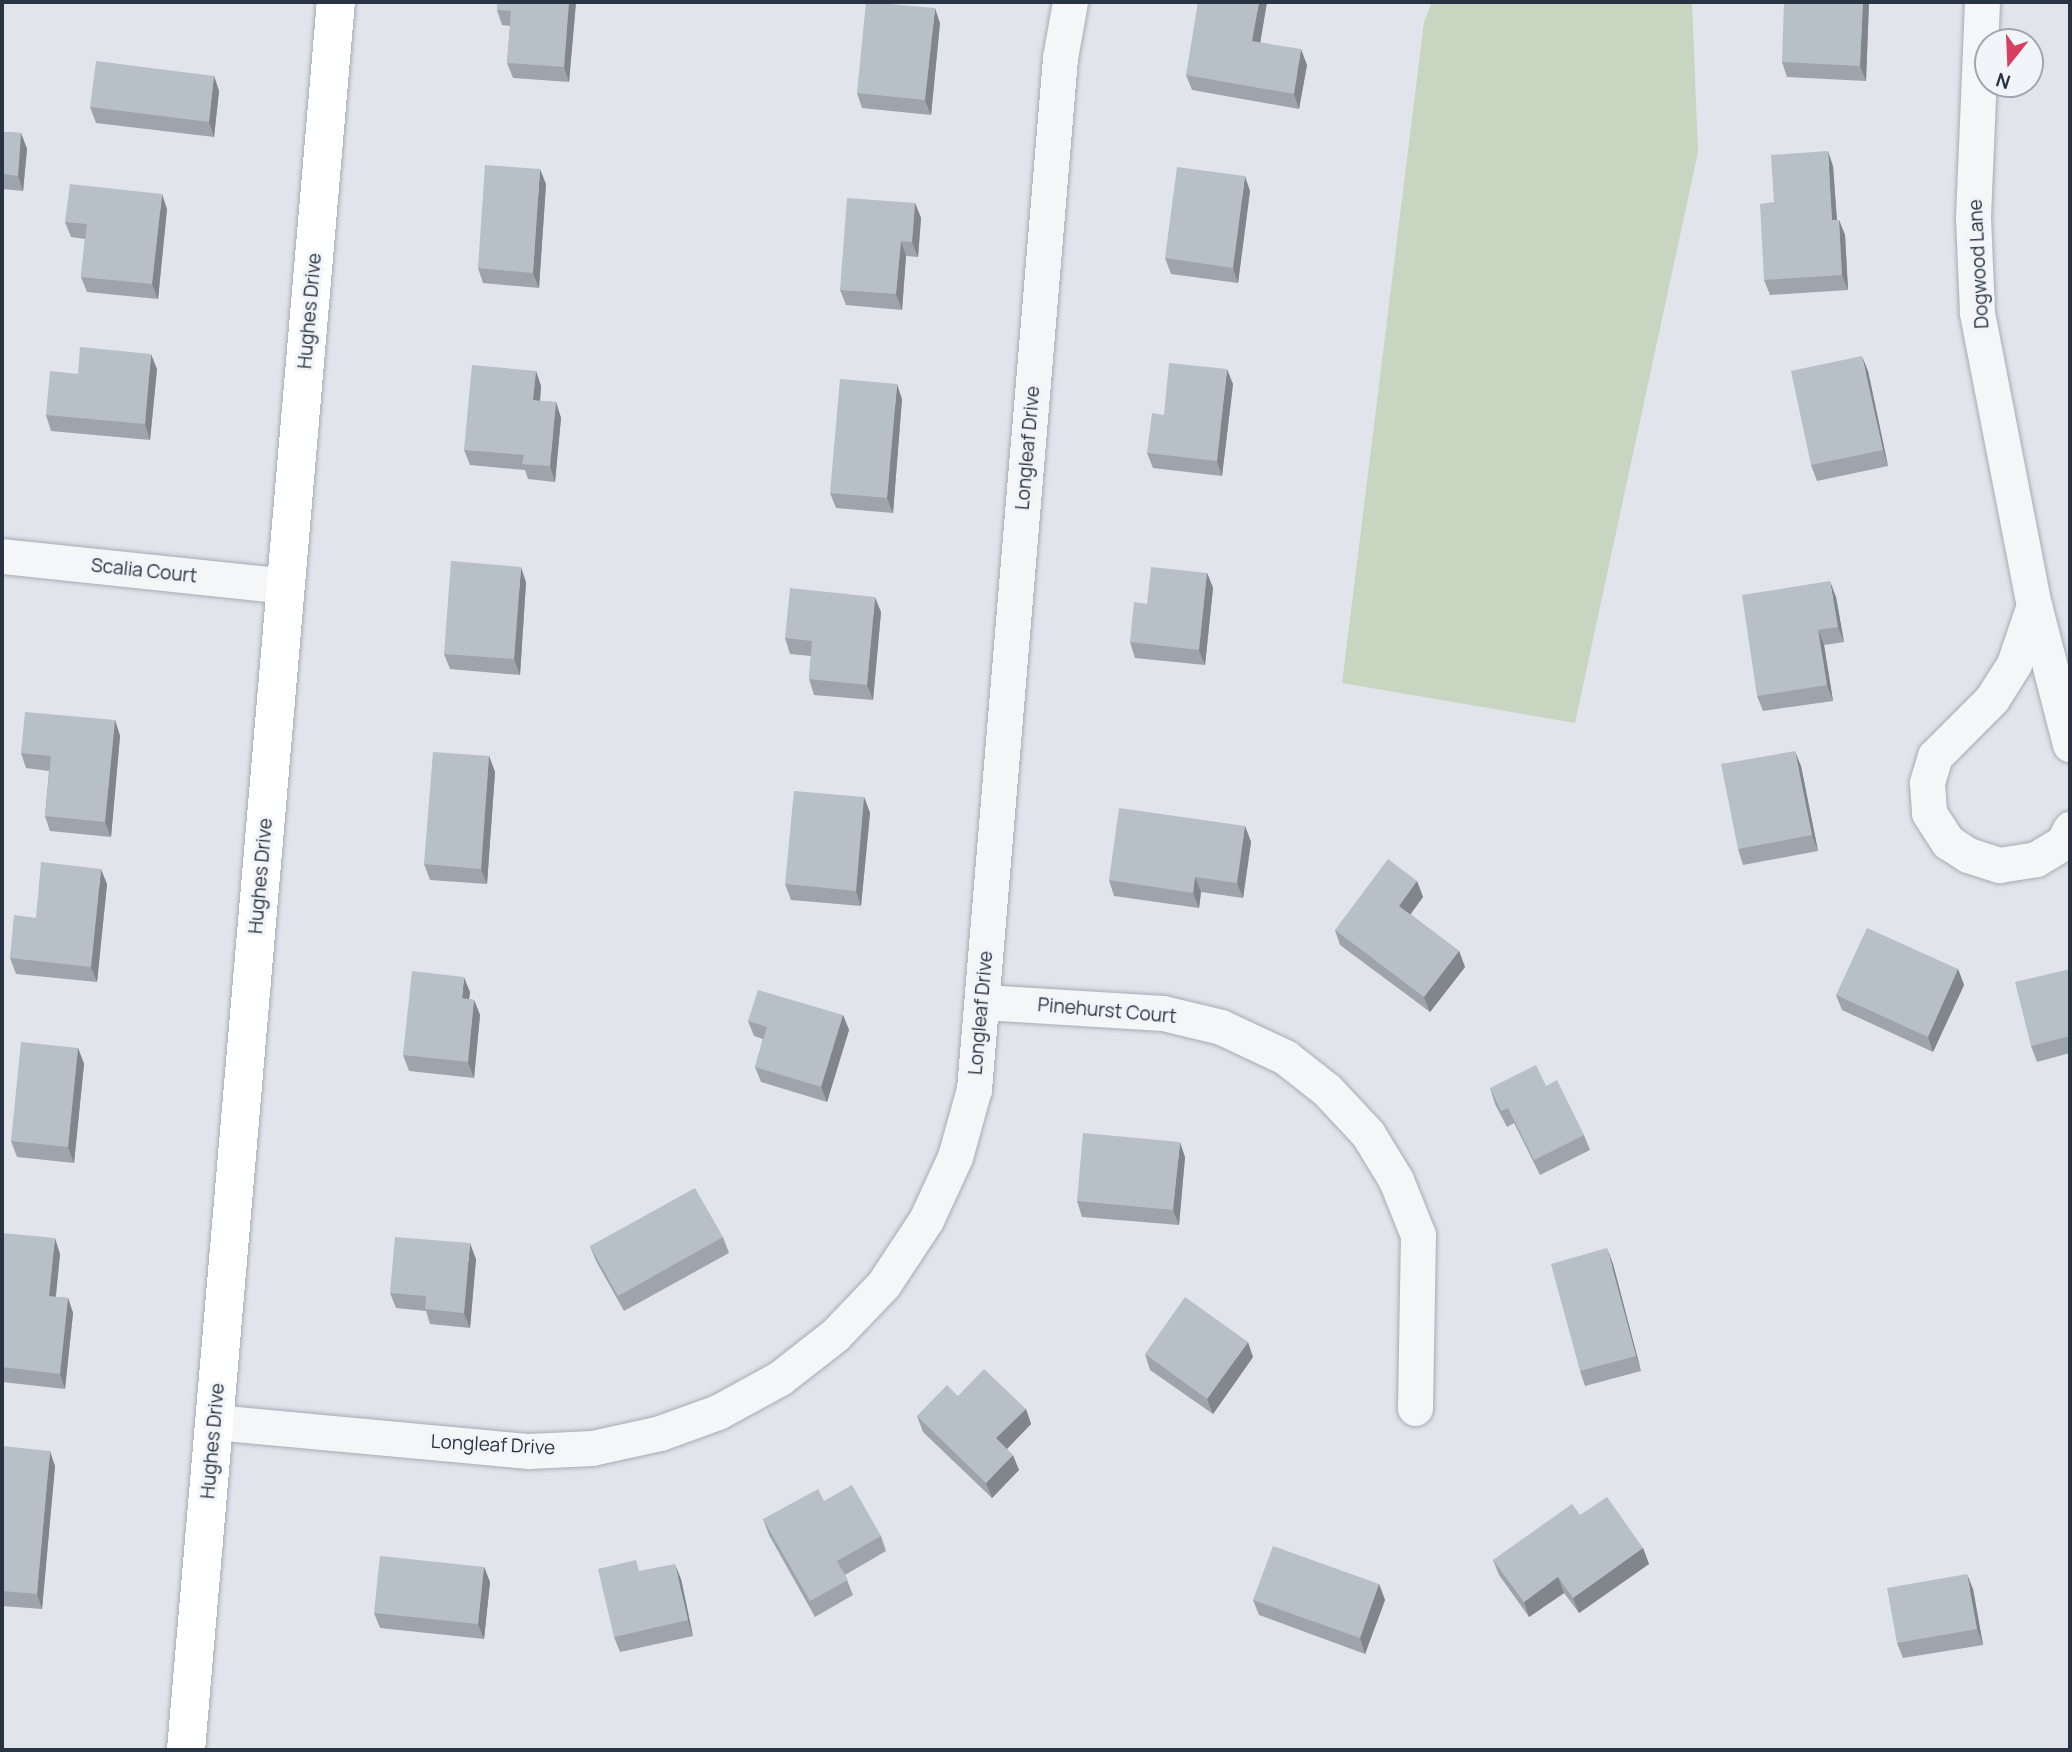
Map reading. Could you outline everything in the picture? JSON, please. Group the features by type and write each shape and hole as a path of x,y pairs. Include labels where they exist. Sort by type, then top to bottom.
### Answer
{"street":[{"name":"Hughes Drive","path":"186,1750 336,2"},
{"name":"Longleaf Drive","path":"214,1422 530,1451 592,1448 672,1429 718,1412 780,1378 835,1335 883,1285 926,1220 955,1157 974,1089 1060,58 1070,2"},
{"name":"Dogwood Lane","path":"1982,2 1973,217 1977,313 2034,605 2070,744"},
{"name":"Scalia Court","path":"2,556 286,586"},
{"name":"Dogwood Lane","path":"2034,605 2014,664 1992,699 1935,756 1927,783 1929,813 1948,842 1968,855 1999,864 2036,859 2063,843 2070,830"},
{"name":"Pinehurst Court","path":"983,1002 1163,1013 1221,1027 1284,1057 1328,1090 1368,1134 1396,1180 1418,1235 1415,1408"}],"green space":[{"path":"1432,2 1692,2 1698,152 1575,723 1342,683 1424,22"}],"building":[{"path":"497,2 569,2 564,67 507,63 511,11 497,10"},
{"path":"866,2 935,8 925,100 857,93"},
{"path":"1198,2 1259,2 1252,41 1301,49 1294,94 1186,75"},
{"path":"1784,2 1863,2 1860,66 1782,62"},
{"path":"96,61 214,76 209,122 90,107"},
{"path":"2,132 21,133 18,176 2,174"},
{"path":"1828,151 1832,220 1839,220 1842,275 1764,280 1760,204 1774,202 1771,155"},
{"path":"485,165 540,169 533,273 478,268"},
{"path":"1177,167 1245,176 1233,268 1165,258"},
{"path":"70,184 162,194 152,284 81,277 87,224 65,222"},
{"path":"847,198 915,203 912,242 901,241 896,294 840,290"},
{"path":"80,347 151,354 145,424 46,415 50,371 78,374"},
{"path":"1862,356 1883,450 1811,465 1791,371"},
{"path":"1169,363 1227,369 1217,461 1147,453 1152,413 1164,415"},
{"path":"472,365 536,371 533,400 556,402 550,466 522,464 524,455 464,450"},
{"path":"840,379 897,384 887,498 830,493"},
{"path":"451,561 521,567 514,659 444,654"},
{"path":"1151,567 1207,573 1199,650 1130,642 1134,602 1147,604"},
{"path":"1830,581 1838,627 1818,630 1827,685 1757,696 1742,595"},
{"path":"790,588 875,597 867,685 809,679 812,641 785,638"},
{"path":"25,712 115,720 105,822 45,816 51,756 21,753"},
{"path":"1795,751 1812,835 1738,849 1721,764"},
{"path":"433,752 489,756 481,869 424,864"},
{"path":"794,791 864,797 856,891 785,884"},
{"path":"1119,808 1245,826 1237,883 1195,877 1193,893 1109,880"},
{"path":"1388,859 1417,881 1399,906 1459,951 1424,997 1335,930"},
{"path":"41,862 101,869 91,967 10,958 14,915 36,918"},
{"path":"1867,928 1958,969 1928,1037 1836,995"},
{"path":"2070,969 2070,1036 2031,1046 2015,982"},
{"path":"412,971 464,977 462,998 474,1000 468,1062 403,1055"},
{"path":"758,990 843,1015 821,1087 755,1067 767,1027 748,1021"},
{"path":"21,1042 78,1048 68,1147 11,1141"},
{"path":"1536,1065 1546,1086 1557,1080 1584,1135 1534,1160 1508,1108 1501,1111 1490,1088"},
{"path":"1083,1133 1180,1142 1173,1210 1077,1201"},
{"path":"695,1188 723,1237 618,1296 590,1246"},
{"path":"2,1233 55,1238 49,1296 68,1298 60,1374 2,1367"},
{"path":"395,1237 470,1243 464,1313 425,1309 426,1296 390,1293"},
{"path":"1607,1248 1636,1356 1580,1371 1551,1264"},
{"path":"1185,1297 1248,1342 1207,1399 1145,1354"},
{"path":"984,1369 1026,1409 996,1438 1013,1455 986,1483 917,1416 947,1385 958,1396"},
{"path":"2,1446 50,1451 37,1594 2,1591"},
{"path":"852,1485 881,1536 837,1561 848,1580 810,1601 763,1519 818,1489 824,1501"},
{"path":"1607,1497 1643,1548 1573,1598 1558,1577 1524,1602 1493,1560 1572,1504 1580,1515"},
{"path":"1273,1546 1379,1584 1360,1638 1253,1600"},
{"path":"380,1556 484,1567 478,1624 374,1613"},
{"path":"636,1560 639,1571 675,1564 688,1620 614,1637 598,1569"},
{"path":"1967,1574 1977,1629 1897,1643 1887,1588"}]}
